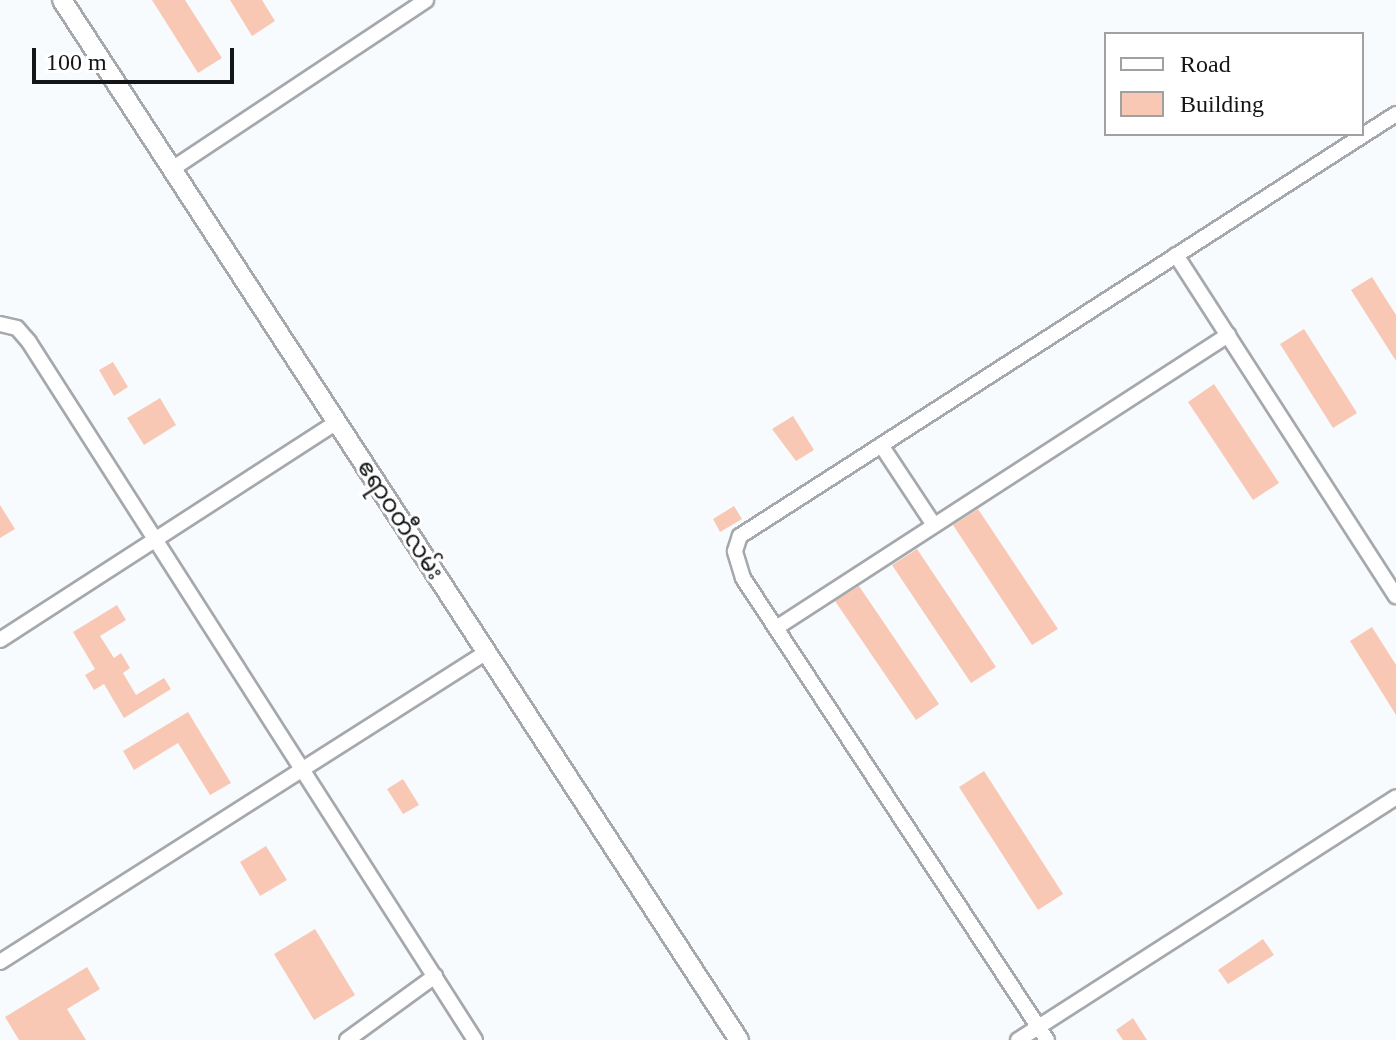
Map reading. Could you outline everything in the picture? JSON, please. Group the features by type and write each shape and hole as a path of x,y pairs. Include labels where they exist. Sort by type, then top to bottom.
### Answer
{"street":[{"name":"ဧရာဝတီလမ်း","path":"62,0 739,1040"},
{"path":"172,169 426,0"},
{"path":"1364,135 1396,114"},
{"path":"1047,1040 736,563 740,536 1362,136"},
{"path":"1176,255 1396,596"},
{"path":"0,324 17,328 29,342 475,1040"},
{"path":"776,628 1228,335"},
{"path":"0,640 337,422"},
{"path":"881,445 934,525"},
{"path":"0,962 485,653"},
{"path":"1018,1040 1396,797"},
{"path":"347,1040 435,976"}],"building":[{"path":"152,0 185,0 222,58 198,73"},
{"path":"230,0 262,0 275,21 252,36"},
{"path":"1372,277 1396,315 1396,361 1351,290"},
{"path":"1304,329 1357,413 1333,428 1280,344"},
{"path":"113,362 128,387 114,396 99,370"},
{"path":"1214,384 1279,483 1253,500 1188,402"},
{"path":"160,398 176,425 144,445 127,418"},
{"path":"793,416 814,450 796,461 772,429"},
{"path":"0,505 15,529 0,538"},
{"path":"734,506 742,519 720,532 713,519"},
{"path":"978,509 1058,629 1032,645 953,525"},
{"path":"917,549 996,667 971,683 892,565"},
{"path":"859,586 939,704 916,720 835,601"},
{"path":"117,605 126,620 100,636 114,658 121,653 130,668 123,673 136,695 164,678 171,689 124,718 104,684 94,690 85,675 95,669 73,632"},
{"path":"1372,627 1396,665 1396,715 1350,641"},
{"path":"188,712 231,783 210,795 178,743 134,770 123,751"},
{"path":"984,771 1063,894 1038,910 959,787"},
{"path":"403,779 419,805 403,814 387,789"},
{"path":"266,846 287,880 260,896 240,862"},
{"path":"315,929 355,995 314,1020 274,954"},
{"path":"1263,939 1274,955 1228,984 1218,970"},
{"path":"87,967 100,989 67,1009 86,1040 19,1040 5,1017"},
{"path":"1133,1018 1147,1040 1123,1040 1116,1030"}]}
